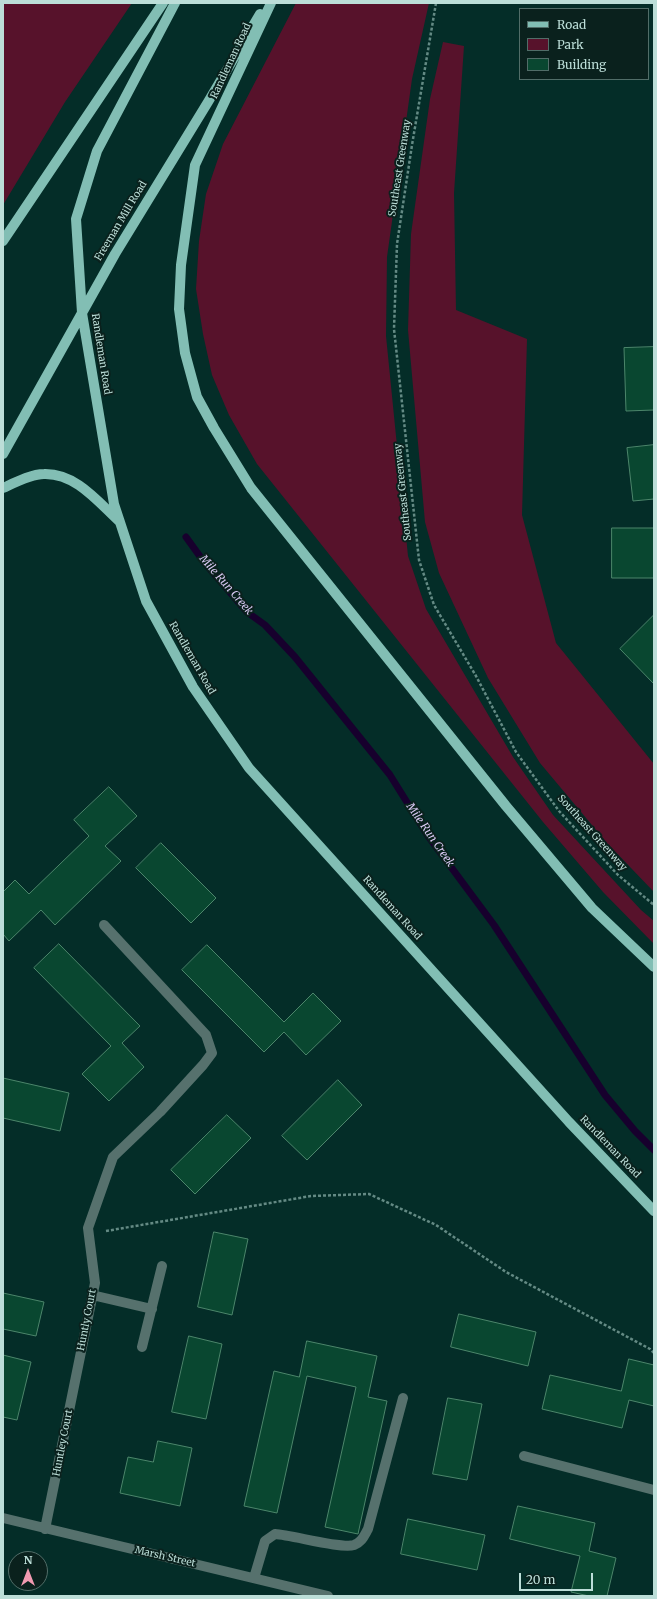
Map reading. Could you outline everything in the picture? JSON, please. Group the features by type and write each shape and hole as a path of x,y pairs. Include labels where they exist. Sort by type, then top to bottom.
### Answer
{"main road":[{"path":"3,241 163,3"},
{"name":"Randleman Road","path":"175,3 97,151 76,219 82,313 114,504 146,601 193,687 249,768 563,1116 654,1211"},
{"name":"Freeman Mill Road","path":"3,454 115,254 208,102 266,3"},
{"name":"Randleman Road","path":"271,3 195,165 181,265 179,309 185,353 197,397 214,428 251,488 506,806 592,908 654,968"},
{"path":"3,488 18,481 43,474 67,477 88,493 121,523"}],"street":[{"path":"88,1231 113,1157 160,1112 212,1053 206,1035 104,924"},
{"name":"Huntly Court","path":"80,1356 95,1283 88,1231"},
{"path":"142,1347 162,1266"},
{"path":"92,1294 152,1309"},
{"name":"Huntley Court","path":"45,1529 80,1356"},
{"path":"254,1578 265,1541 276,1534 289,1535 340,1546 353,1545 363,1539 368,1529 403,1398"},
{"path":"524,1456 654,1490"},
{"name":"Marsh Street","path":"3,1518 328,1596"}],"path":[{"name":"Southeast Greenway","path":"436,3 397,244 394,321 419,560 434,604 476,676 516,752 559,811 618,875 654,905"},
{"path":"88,1231 311,1196 369,1194 436,1225 506,1272 650,1349 654,1353"}],"green space":[{"path":"3,3 132,3 65,102 3,205"},
{"path":"296,3 429,3 412,79 387,257 386,336 408,556 426,609 513,757 553,815 641,910 654,921 654,944 603,892 543,822 257,464 229,415 212,375 203,334 196,289 199,241 206,194 223,144"},
{"path":"443,42 464,46 454,193 456,310 527,339 522,515 556,643 654,764 654,892 607,843 540,763 488,678 439,573 425,522 408,330 411,234 430,99"}],"building":[{"path":"654,347 654,410 626,411 624,348"},
{"path":"654,445 654,499 633,501 627,448"},
{"path":"612,528 654,528 654,578 612,578"},
{"path":"654,615 654,684 620,649"},
{"path":"109,787 137,816 105,846 121,861 55,925 41,910 9,941 3,934 3,892 15,880 29,894 89,836 74,820"},
{"path":"161,843 216,898 191,923 136,868"},
{"path":"59,944 140,1026 122,1043 144,1067 109,1101 82,1074 111,1046 34,968"},
{"path":"207,945 284,1022 313,993 341,1021 306,1055 284,1032 264,1052 182,970"},
{"path":"3,1078 69,1093 60,1131 3,1118"},
{"path":"338,1080 362,1105 307,1160 282,1136"},
{"path":"227,1115 251,1138 195,1194 171,1170"},
{"path":"214,1232 248,1239 232,1315 198,1307"},
{"path":"3,1293 44,1302 36,1336 3,1329"},
{"path":"459,1314 536,1332 528,1366 451,1347"},
{"path":"189,1336 222,1344 206,1419 172,1412"},
{"path":"307,1341 377,1356 368,1397 387,1401 358,1534 325,1527 356,1387 307,1376 277,1513 244,1506 274,1371 299,1377"},
{"path":"3,1355 31,1362 17,1420 3,1417"},
{"path":"629,1359 654,1365 654,1406 629,1400 622,1428 542,1409 550,1375 621,1391"},
{"path":"448,1398 482,1404 467,1480 433,1474"},
{"path":"158,1441 192,1448 180,1506 120,1493 128,1457 153,1462"},
{"path":"518,1506 595,1523 589,1551 616,1558 607,1596 589,1596 571,1592 580,1556 510,1539"},
{"path":"408,1519 485,1535 477,1570 401,1554"}],"waterway":[{"name":"Mile Run Creek","path":"186,537 204,562 247,612 265,625 295,657 390,775 428,836 494,925 605,1095 635,1131 654,1150"}]}
